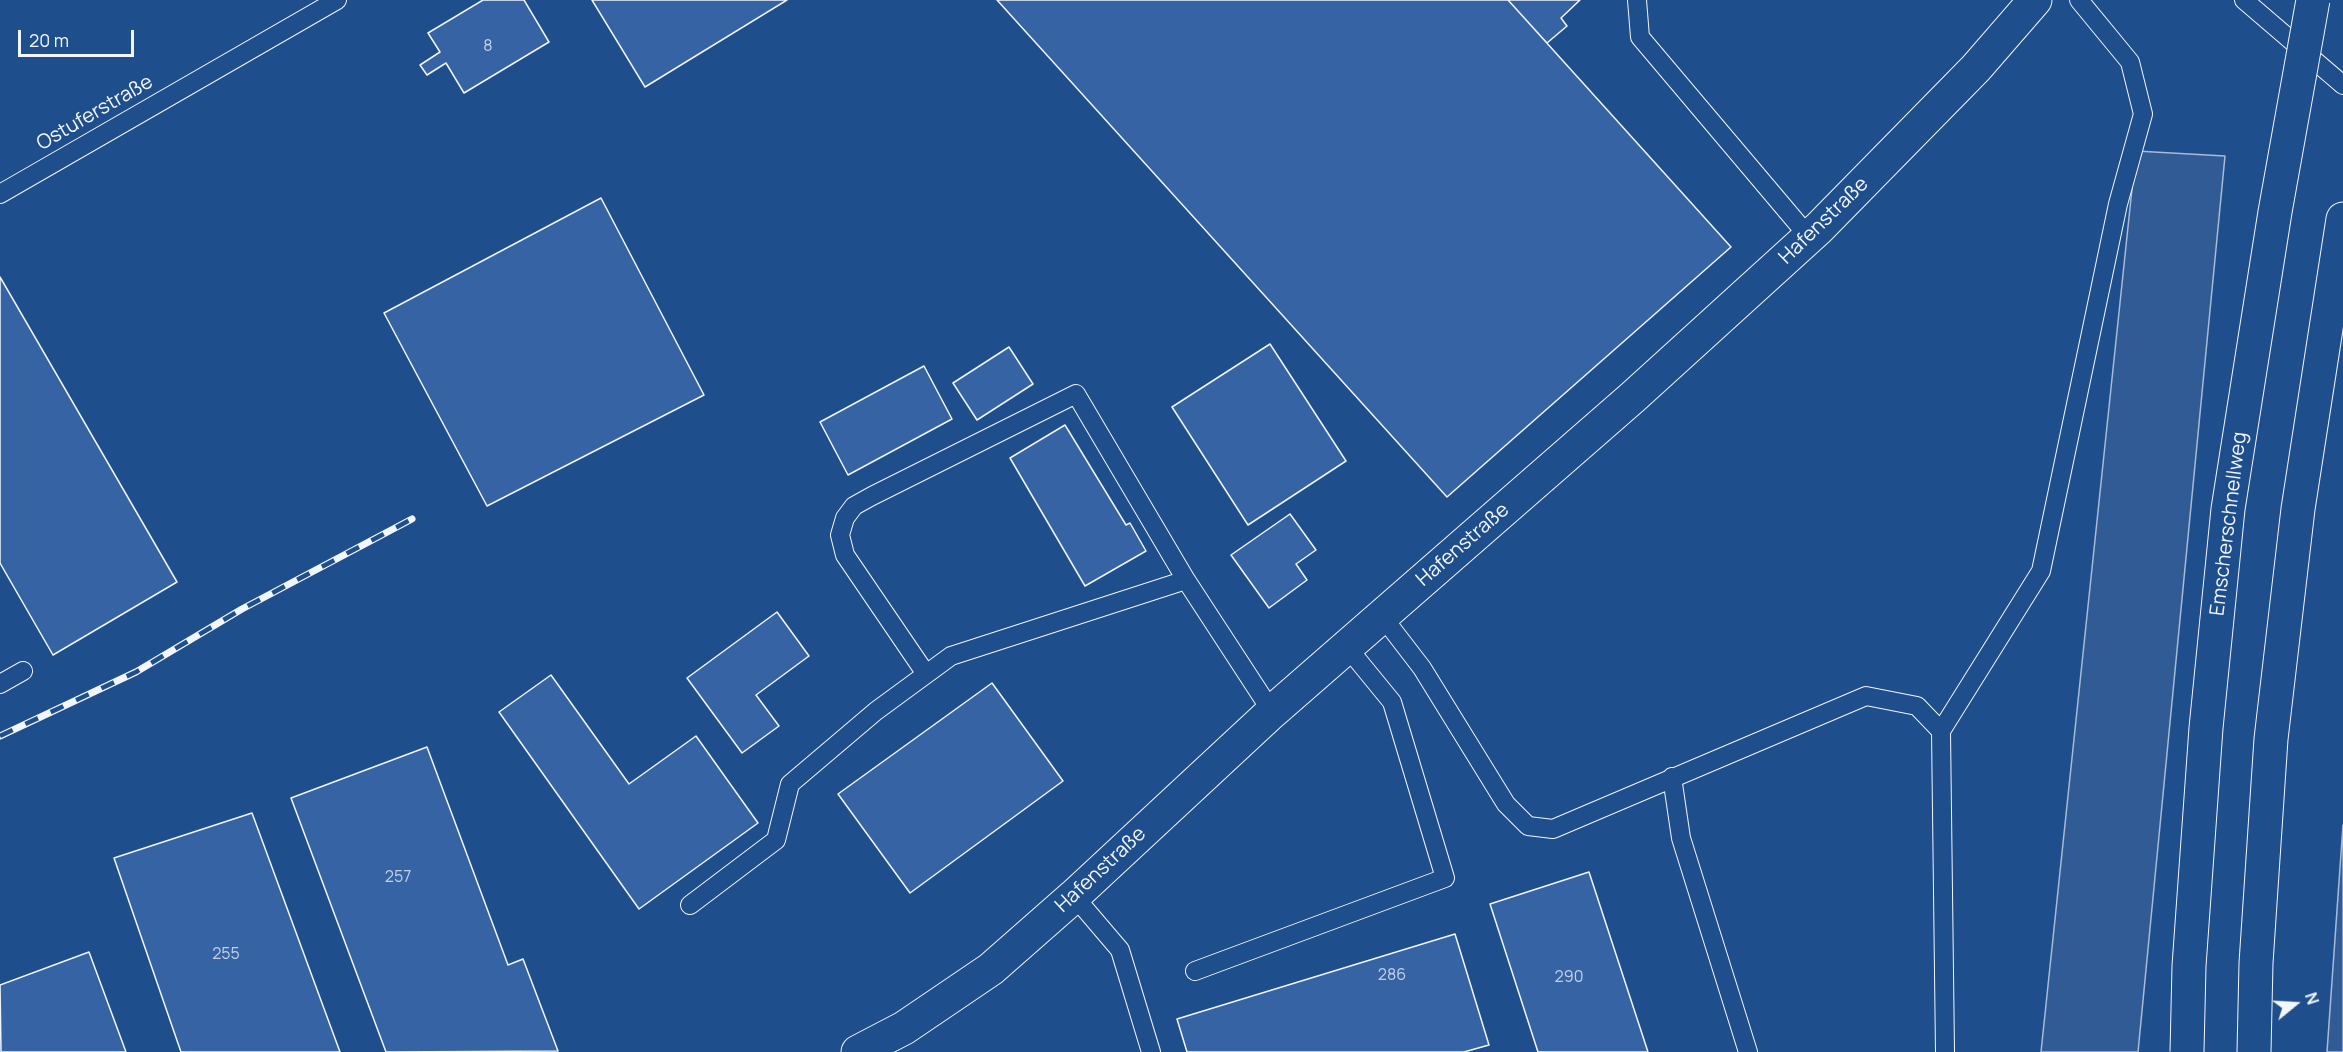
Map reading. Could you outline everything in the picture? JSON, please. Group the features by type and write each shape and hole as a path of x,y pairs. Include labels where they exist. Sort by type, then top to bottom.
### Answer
{"main road":[{"name":"Emscherschnellweg","path":"2187,1052 2189,966 2204,752 2228,509 2274,212 2313,0"},
{"name":"Hafenstraße","path":"858,1052 904,1028 991,969 1074,896 1272,712 1633,397 1809,237 1976,68 2022,5"},
{"path":"2254,1052 2256,963 2271,739 2298,508 2343,219"}],"lane":[{"name":"Ostuferstraße","path":"0,194 337,0"},
{"path":"1637,0 1640,37 1809,237"},
{"path":"1945,1052 1941,731 2041,571 2118,204 2142,114 2130,62 2079,0"},
{"path":"2244,0 2343,85"},
{"path":"926,674 844,555 840,535 845,518 854,506 872,496 1076,394 1186,580 1272,712"},
{"path":"690,905 776,840 790,784 876,711 951,656 1186,580"},
{"path":"1382,616 1422,668 1506,804 1528,826 1553,829 1866,696 1917,706 1941,731"},
{"path":"1195,971 1445,878 1392,702 1347,647"},
{"path":"0,684 22,671"},
{"path":"1671,777 1681,838 1748,1052"},
{"path":"1074,896 1120,950 1150,1052"}],"shaded area":[{"path":"2136,151 2225,156 2138,1052 2041,1052"},
{"path":"2343,825 2343,1052 2327,1052"}],"building":[{"path":"483,0 524,0 549,42 464,93 446,63 427,75 420,65 440,52 428,33"},
{"path":"592,0 787,0 645,87"},
{"path":"997,0 1508,0 1731,247 1447,497"},
{"path":"1508,0 1580,0 1561,18 1567,26 1547,43"},
{"path":"601,198 704,395 487,506 384,313"},
{"path":"0,277 177,582 53,655 0,563"},
{"path":"1270,344 1346,461 1248,525 1172,407"},
{"path":"1009,347 1033,384 977,420 953,383"},
{"path":"924,366 952,419 848,475 820,422"},
{"path":"1065,425 1126,525 1130,523 1146,551 1085,586 1010,458"},
{"path":"1290,514 1316,550 1296,564 1307,580 1269,608 1231,555"},
{"path":"777,612 809,656 756,695 779,726 742,753 687,678"},
{"path":"551,675 629,784 696,736 758,823 639,909 499,712"},
{"path":"992,683 1063,781 910,893 838,794"},
{"path":"427,747 508,965 523,959 558,1051 386,1052 291,798"},
{"path":"252,813 340,1052 181,1052 114,858"},
{"path":"1589,872 1648,1052 1538,1052 1490,904"},
{"path":"1455,934 1489,1045 1464,1052 1187,1052 1177,1019"},
{"path":"89,952 126,1052 1,1052 0,985"}],"railway":[{"path":"0,736 136,672 242,609 412,519"}]}
